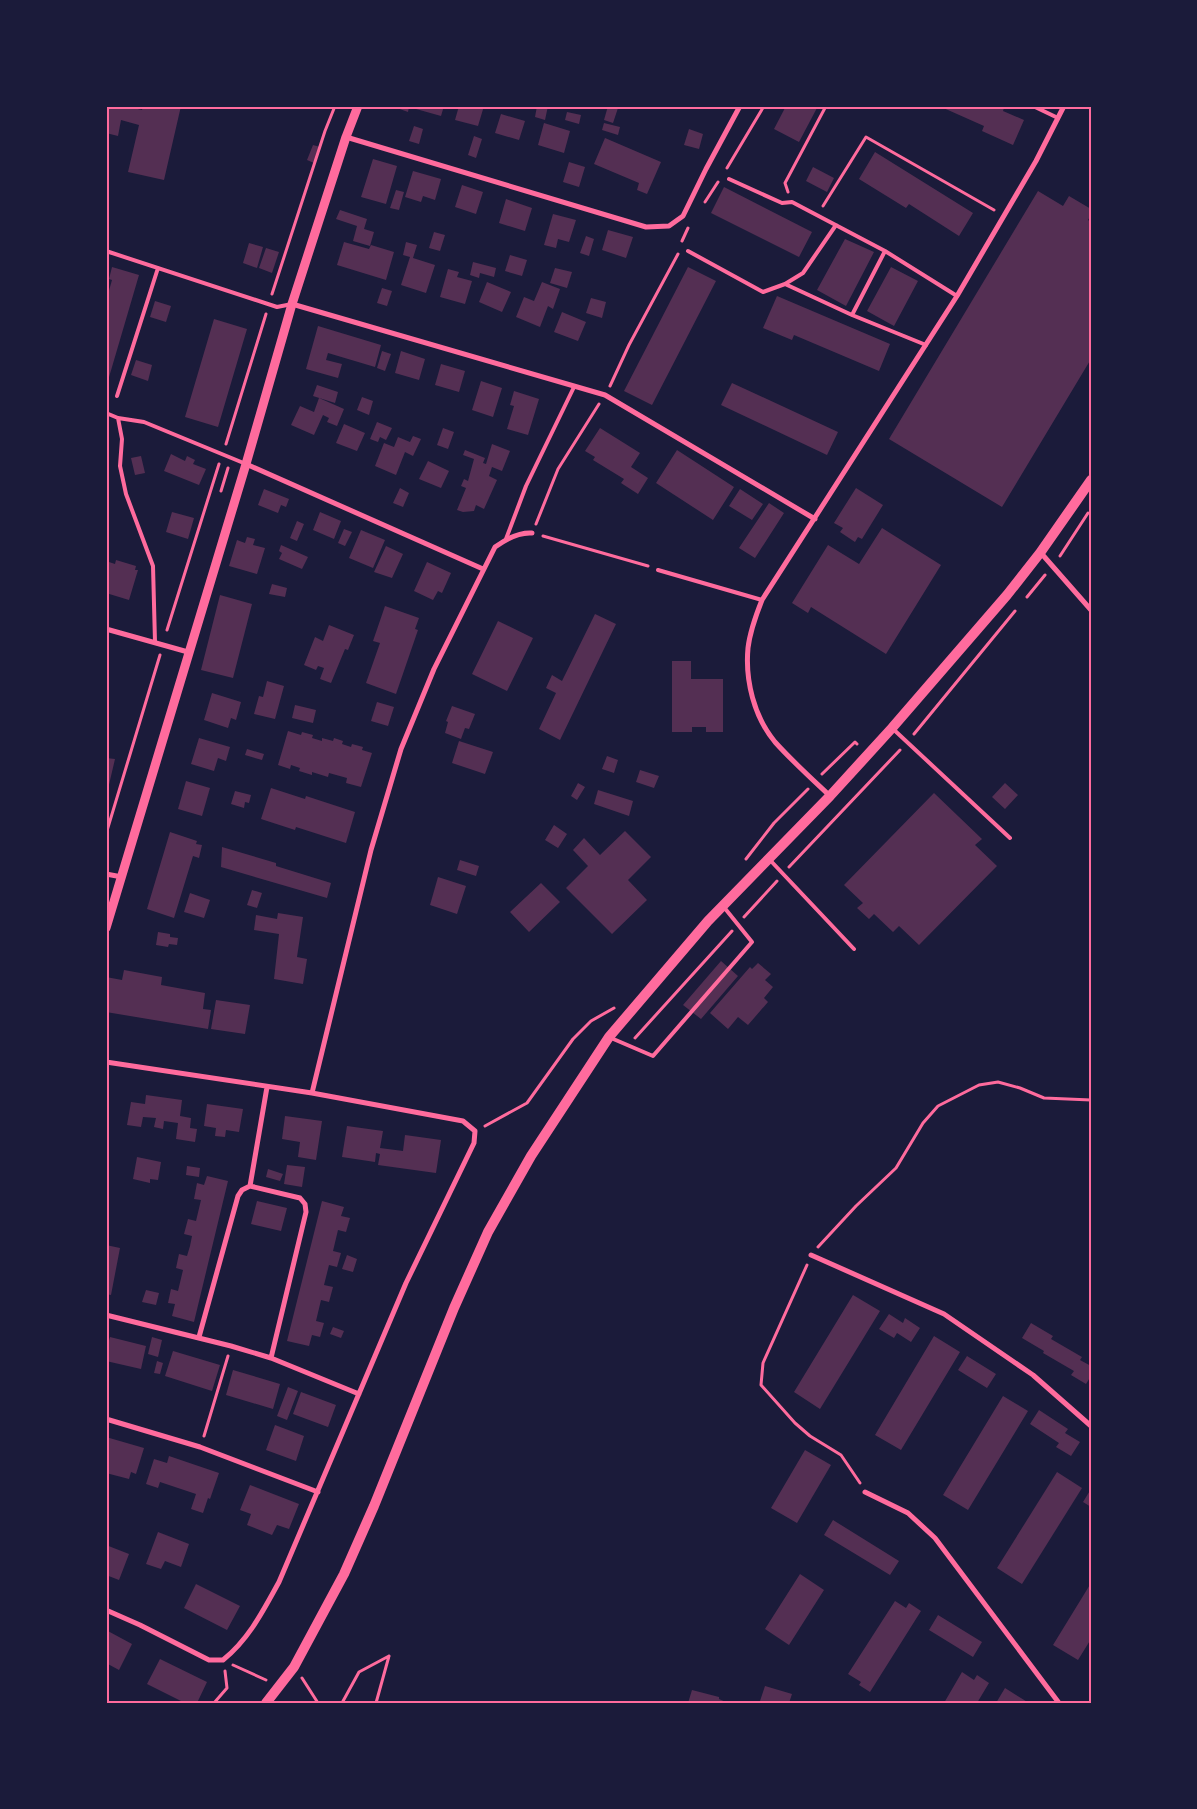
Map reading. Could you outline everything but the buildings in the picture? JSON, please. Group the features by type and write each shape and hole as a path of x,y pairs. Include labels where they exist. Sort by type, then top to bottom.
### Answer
{"main road":[{"path":"266,1703 294,1667 344,1574 374,1506 454,1308 488,1232 531,1156 609,1037 708,921 769,860 892,728 1007,595 1040,553 1091,480"}],"street":[{"path":"106,928 246,464 292,304 346,137 358,106"},
{"path":"346,137 646,227 669,226 683,216 706,168 740,106"},
{"path":"830,796 775,741 754,703 749,678 748,648 754,622 762,600 956,296 1036,161 1064,106"},
{"path":"292,304 605,395 815,519"},
{"path":"246,464 483,569"},
{"path":"312,1093 370,850 401,750 434,669 495,547 506,539 524,533 532,533"},
{"path":"1040,553 1091,610"},
{"path":"106,629 188,652"},
{"path":"106,874 122,877"},
{"path":"106,1062 312,1093 463,1121 475,1131 474,1143 406,1283 279,1582 254,1627 236,1650 224,1660 209,1660 106,1610"},
{"path":"250,1186 267,1087"},
{"path":"199,1337 238,1196 242,1190 250,1186 300,1198 305,1204 306,1212 271,1358"},
{"path":"811,1255 944,1314 1033,1375 1091,1426"},
{"path":"106,1315 199,1337 271,1358 359,1394"},
{"path":"106,1419 200,1446 318,1492"},
{"path":"866,1493 908,1513 934,1538 1059,1703"}],"lane":[{"path":"1033,106 1058,118"},
{"path":"729,179 782,203 792,202 818,215 885,251 956,296"},
{"path":"688,251 763,292 786,284 803,273 836,225"},
{"path":"106,251 277,307 292,304"},
{"path":"852,315 885,251"},
{"path":"117,396 158,268"},
{"path":"786,284 852,315 926,345"},
{"path":"506,539 526,486 574,387"},
{"path":"106,413 118,418 144,422 246,464"},
{"path":"118,418 122,439 120,466 126,494 153,566 155,642"},
{"path":"658,570 762,600"},
{"path":"892,728 1010,838"},
{"path":"769,860 854,949"},
{"path":"609,1037 653,1056 752,942 723,906"}],"path":[{"path":"106,834 269,304 325,131 335,106"},
{"path":"792,202 785,183 826,106"},
{"path":"818,215 866,137 1004,216"},
{"path":"658,570 532,533 558,469 605,395 629,345 674,263 680,247"},
{"path":"743,863 774,823 855,742"},
{"path":"629,1046 783,874 908,742"},
{"path":"475,1131 527,1103 573,1039 591,1021 618,1005"},
{"path":"866,1493 841,1455 805,1432 761,1384 763,1363 811,1255 856,1206 896,1168 924,1123 938,1106 979,1086 998,1082 1020,1088 1044,1098 1091,1100"},
{"path":"200,1446 231,1346"},
{"path":"342,1703 360,1672 389,1656 376,1703"},
{"path":"224,1660 280,1686"},
{"path":"214,1703 227,1688 224,1660"},
{"path":"294,1667 318,1703"}]}
